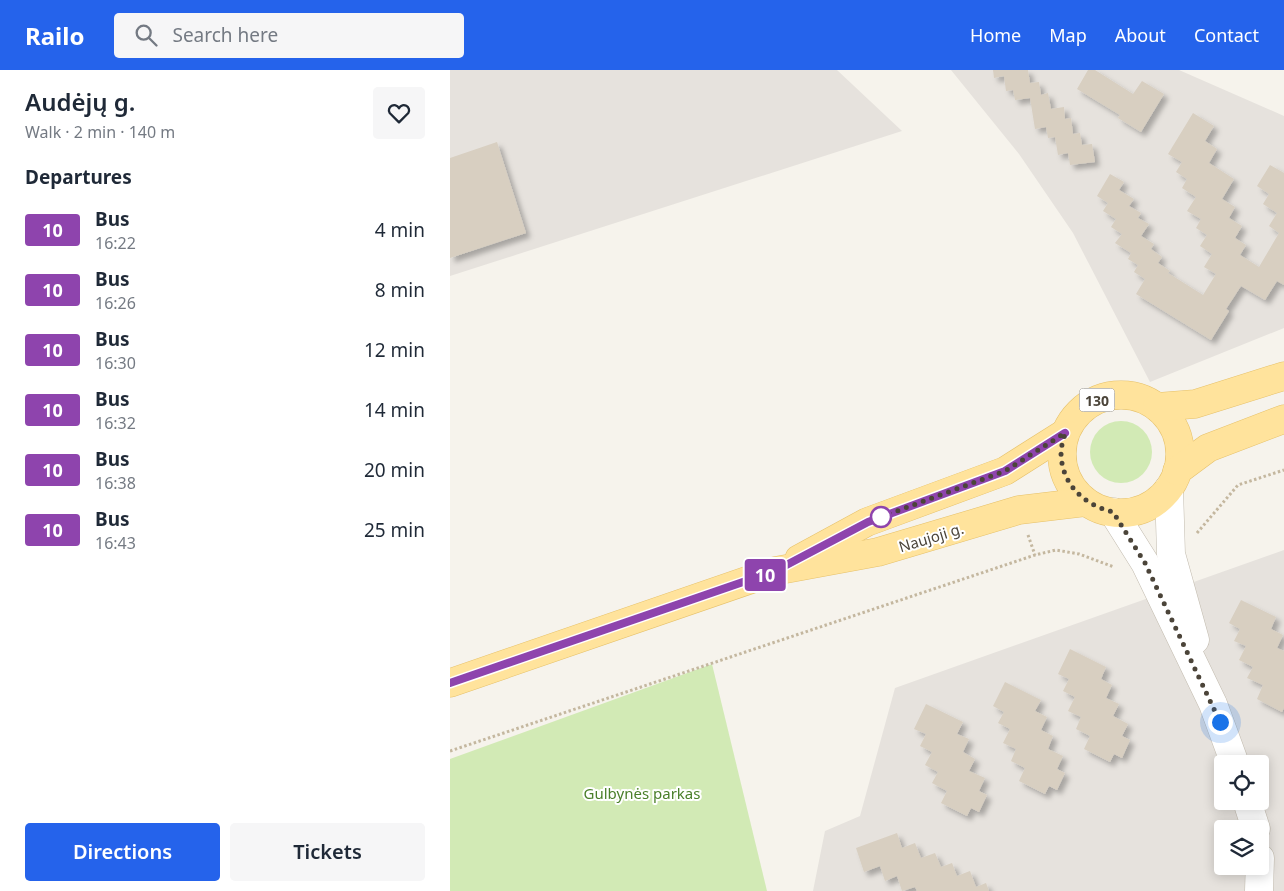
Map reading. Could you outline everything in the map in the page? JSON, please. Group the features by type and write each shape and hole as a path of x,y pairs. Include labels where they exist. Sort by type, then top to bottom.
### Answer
{"main road":[{"name":"130","path":"1157,407 1195,404 1284,376"},
{"name":"130","path":"1173,479 1180,454 1177,436 1170,420 1157,407 1142,398 1124,394 1106,396 1090,403 1075,416 1065,433 1061,452 1064,471 1072,488 1086,502 1098,509 1113,512 1129,512 1144,508 1158,500 1173,479 1208,448 1284,419"},
{"name":"Naujoji g.","path":"775,571 868,522 1005,471 1065,433"},
{"name":"Naujoji g.","path":"450,683 775,571 878,552 1019,510 1086,502"}],"street":[{"path":"1173,479 1171,554 1213,704 1232,755"},
{"path":"1113,512 1145,563 1213,704"},
{"path":"1259,875 1259,891"}],"path":[{"path":"1171,554 1182,550 1238,485 1284,470"},
{"path":"450,750 1035,555 1056,550 1079,554 1112,567 1131,568 1145,563"}],"shaded area":[{"path":"450,70 837,70 902,131 450,276"},
{"path":"951,70 1179,70 1284,116 1284,328 1150,382 1073,233 1019,154"},
{"path":"1284,550 1284,891 813,891 825,831 860,816 895,688"}],"green space":[{"path":"1121,421 1138,426 1143,430 1147,435 1152,452 1147,469 1143,474 1138,478 1121,483 1104,478 1099,474 1095,469 1090,452 1095,435 1099,430 1104,426"},
{"name":"Gulbynės parkas","path":"712,664 767,891 450,891 450,759"}],"building":[{"path":"993,70 1028,70 1030,83 1039,82 1041,95 1048,93 1051,109 1064,107 1065,119 1071,118 1073,134 1080,133 1082,145 1092,144 1095,162 1070,165 1068,153 1058,155 1055,137 1048,138 1046,127 1035,129 1030,98 1015,100 1013,90 1006,91 1004,76 994,78"},
{"path":"1088,70 1095,70 1133,94 1142,81 1164,94 1141,132 1118,118 1120,115 1077,89"},
{"path":"1193,113 1214,126 1205,141 1217,149 1209,163 1234,179 1222,199 1235,207 1229,218 1242,226 1235,238 1246,245 1240,255 1259,267 1279,233 1269,226 1277,213 1263,204 1269,194 1257,186 1270,165 1284,173 1284,285 1277,281 1265,300 1241,286 1226,309 1229,311 1211,340 1136,294 1145,279 1134,272 1138,265 1128,259 1131,253 1115,243 1122,234 1111,227 1116,219 1103,211 1108,203 1097,196 1110,174 1124,182 1119,190 1134,199 1129,206 1141,213 1138,218 1149,224 1141,236 1154,244 1151,249 1162,257 1158,263 1170,271 1168,273 1203,295 1216,274 1204,267 1212,254 1200,246 1207,235 1196,228 1201,219 1187,211 1196,197 1182,188 1187,179 1176,172 1182,162 1168,154"},
{"path":"497,142 526,233 450,258 450,158"},
{"path":"1241,600 1276,617 1271,629 1283,635 1277,648 1284,651 1284,708 1282,712 1257,699 1263,685 1247,678 1253,667 1239,660 1246,646 1234,641 1240,629 1229,623"},
{"path":"1070,649 1106,667 1101,679 1112,685 1106,698 1119,704 1113,716 1128,724 1122,736 1130,740 1122,758 1114,754 1110,762 1084,749 1090,736 1076,729 1081,717 1068,711 1075,697 1063,691 1069,679 1058,674"},
{"path":"1005,682 1041,700 1035,711 1047,717 1041,730 1053,736 1048,749 1063,756 1057,769 1065,773 1057,790 1049,786 1045,794 1019,781 1025,768 1011,761 1016,749 1003,743 1010,729 998,723 1004,712 993,706"},
{"path":"926,704 963,722 957,734 969,739 963,752 975,759 969,771 985,778 979,791 987,795 979,812 971,808 967,816 941,803 947,791 932,783 938,772 925,765 932,752 920,746 926,734 914,729"},
{"path":"897,833 902,848 915,843 921,858 935,853 941,867 952,863 957,876 970,871 976,887 986,883 989,891 917,891 915,887 902,891 897,876 885,881 880,866 864,872 856,848"}],"bus line":[{"name":"10","path":"450,683 775,571 868,522 1005,471 1065,433"}],"route":[{"path":"881,517 1005,471 1065,433 1061,452 1064,471 1072,488 1086,502 1098,509 1113,512 1145,563 1220,722"}]}
